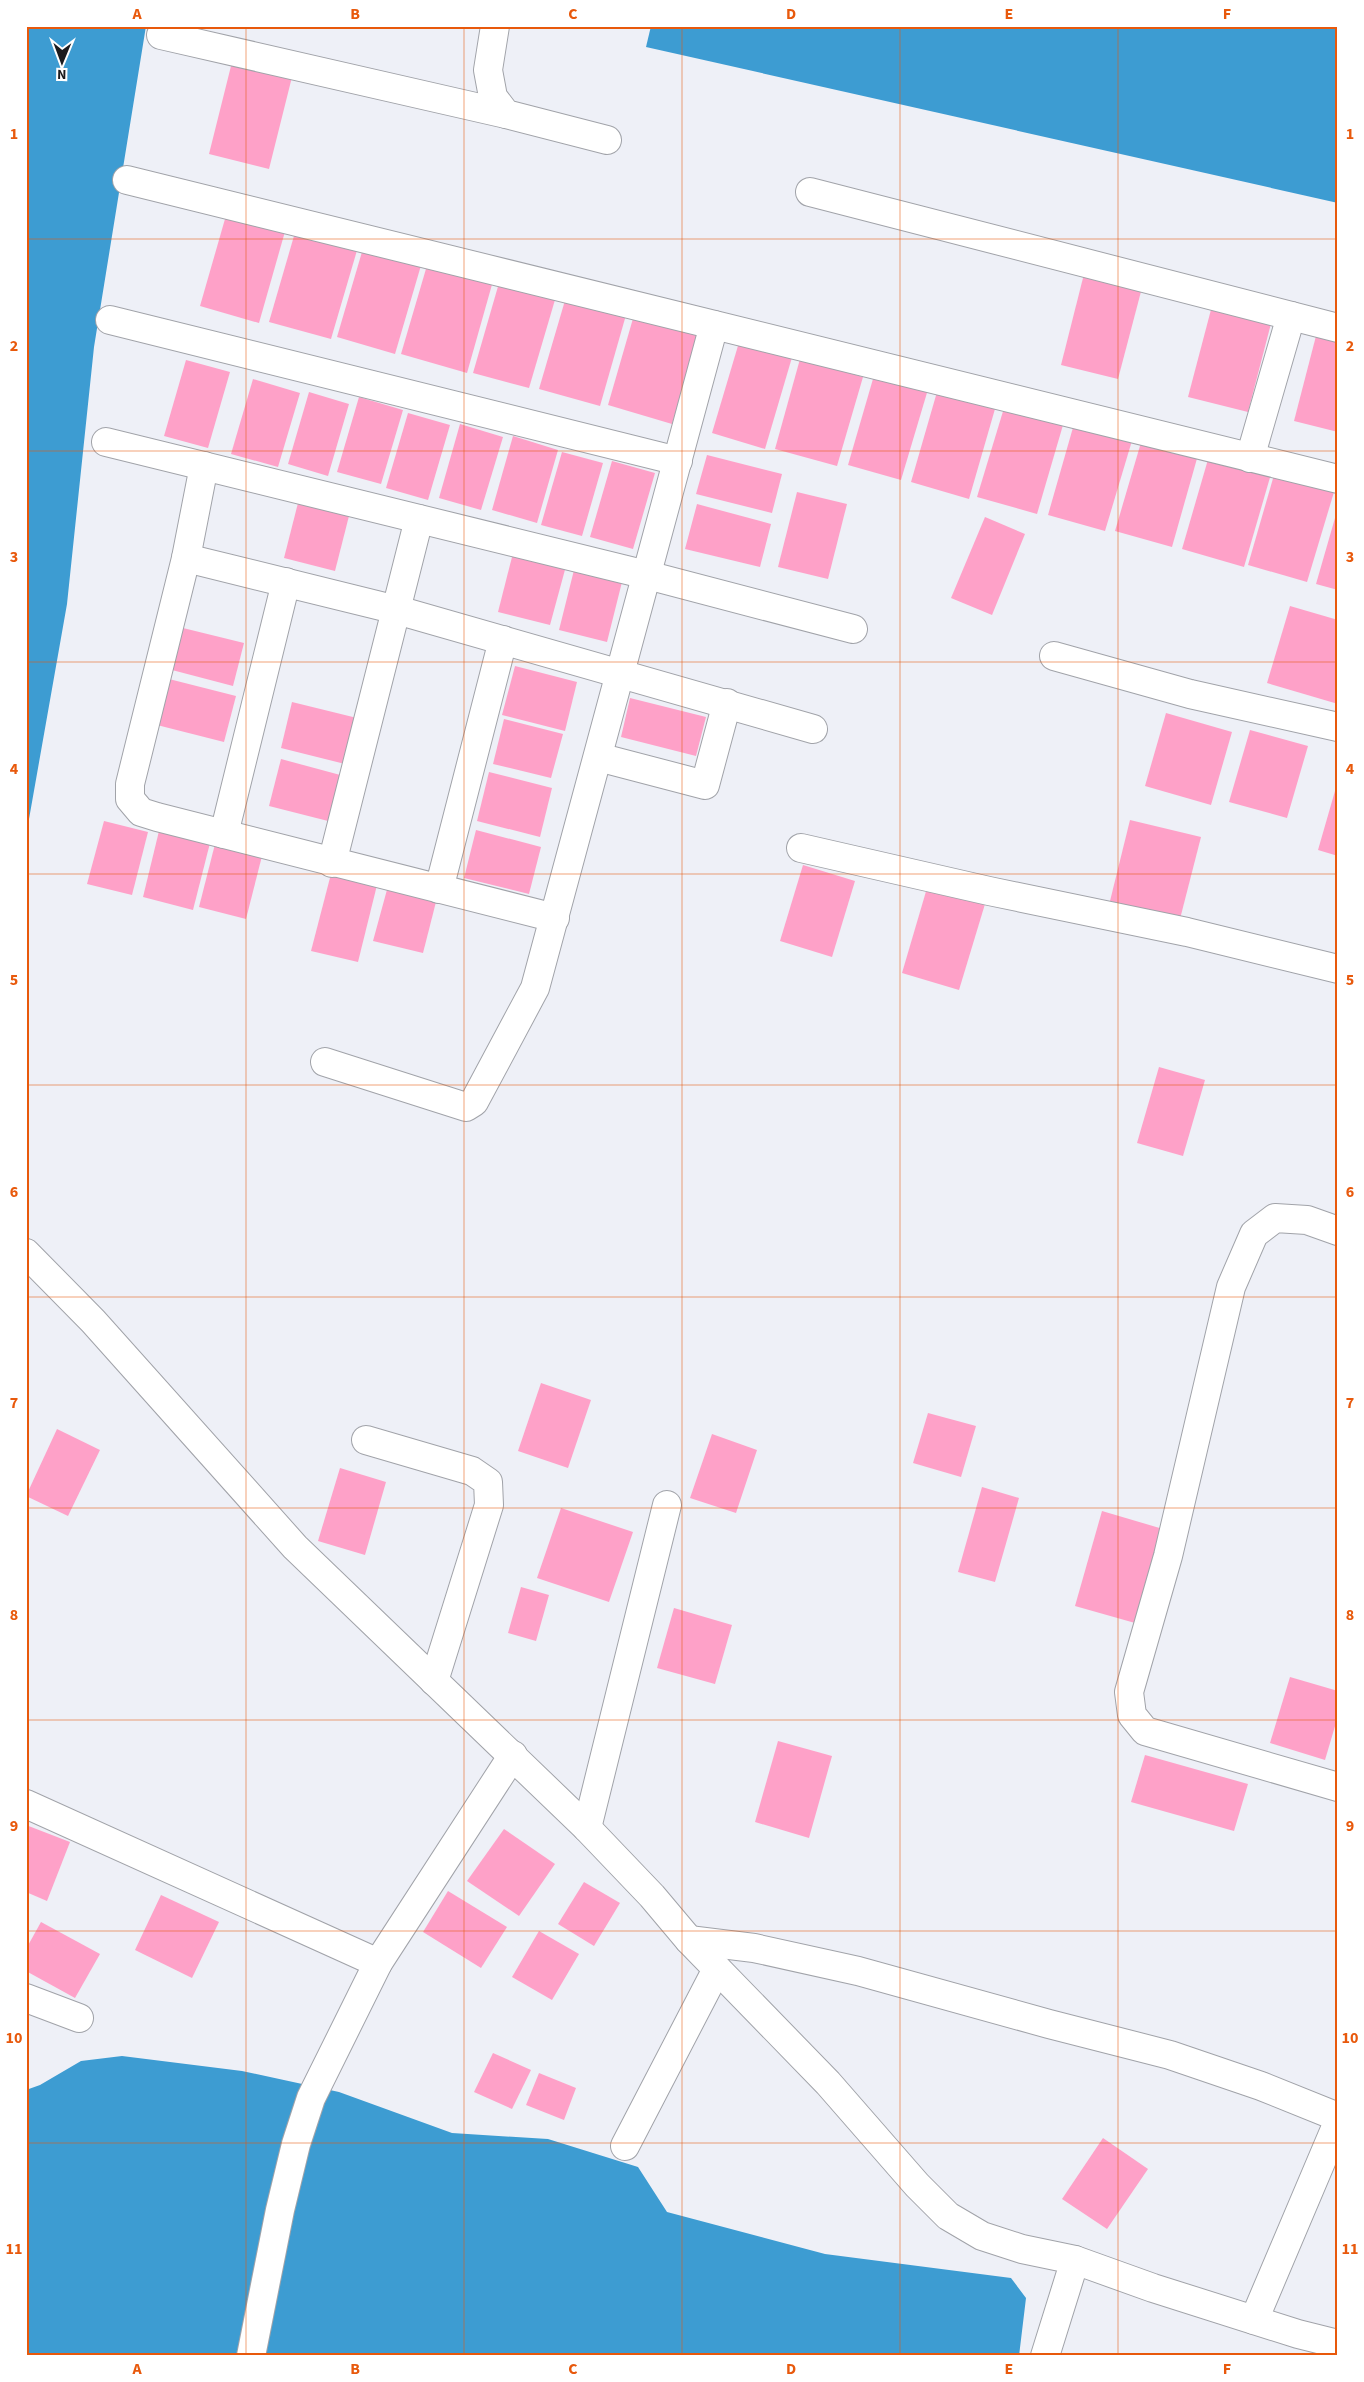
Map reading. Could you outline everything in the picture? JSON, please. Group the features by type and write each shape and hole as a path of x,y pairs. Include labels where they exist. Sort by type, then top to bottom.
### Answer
{"street":[{"path":"495,26 488,70 493,97 506,114"},
{"path":"161,35 506,114 607,140"},
{"path":"127,180 1338,479"},
{"path":"810,192 1338,328"},
{"path":"1250,458 1291,316"},
{"path":"110,320 678,460"},
{"path":"325,1062 466,1107 474,1102 535,988 714,325"},
{"path":"106,442 647,575 853,629"},
{"path":"204,466 186,558 130,784 130,799 142,812 332,863 555,918"},
{"path":"332,863 420,519"},
{"path":"186,558 397,610 813,729"},
{"path":"224,834 286,582"},
{"path":"439,889 503,640"},
{"path":"1054,656 1190,694 1338,728"},
{"path":"598,757 705,785 727,703"},
{"path":"801,848 989,891 1187,932 1338,969"},
{"path":"1338,1231 1307,1220 1275,1218 1254,1234 1231,1287 1168,1556 1129,1692 1132,1715 1145,1731 1338,1787"},
{"path":"26,1253 93,1321 295,1547 586,1828 652,1896 689,1940 828,2083 917,2185 948,2216 982,2236 1022,2249 1075,2260 1153,2288 1338,2344"},
{"path":"366,1440 472,1471 488,1482 489,1505 434,1681"},
{"path":"586,1828 667,1504"},
{"path":"251,2356 280,2210 296,2144 311,2098 378,1963 512,1755"},
{"path":"26,1804 378,1963"},
{"path":"689,1940 754,1948 858,1971 1049,2024 1170,2055 1261,2086 1338,2117"},
{"path":"625,2146 717,1969"},
{"path":"26,1998 79,2018"},
{"path":"1254,2320 1338,2122"},
{"path":"1044,2356 1075,2260"}],"water":[{"path":"26,26 146,26 94,347 67,604 26,836"},
{"path":"651,26 1338,26 1338,203 646,47"},
{"path":"122,2056 242,2071 339,2092 452,2133 548,2139 638,2167 667,2212 825,2254 1011,2278 1026,2298 1019,2356 26,2356 26,2090 40,2085 81,2061"}],"building":[{"path":"233,58 293,73 269,169 209,154"},
{"path":"227,212 286,228 259,323 200,306"},
{"path":"296,229 358,247 331,339 269,322"},
{"path":"364,245 422,262 395,354 337,337"},
{"path":"428,262 493,281 467,373 401,354"},
{"path":"1085,270 1143,284 1118,379 1061,365"},
{"path":"501,276 557,293 529,388 473,373"},
{"path":"566,297 626,315 600,406 539,389"},
{"path":"1213,302 1273,316 1248,412 1188,397"},
{"path":"634,315 698,334 672,424 608,405"},
{"path":"1317,332 1338,337 1338,432 1294,421"},
{"path":"740,339 793,354 765,449 712,433"},
{"path":"800,359 863,377 837,466 775,449"},
{"path":"186,360 230,372 208,448 164,436"},
{"path":"875,372 929,386 901,480 848,465"},
{"path":"253,379 300,393 278,467 231,454"},
{"path":"939,385 997,402 969,499 911,482"},
{"path":"309,392 349,404 328,476 288,464"},
{"path":"359,397 403,410 381,484 337,472"},
{"path":"1004,408 1063,425 1037,514 977,497"},
{"path":"408,413 450,425 428,500 386,488"},
{"path":"1076,417 1134,434 1105,531 1048,515"},
{"path":"460,424 503,437 481,510 439,498"},
{"path":"513,436 558,450 537,523 492,510"},
{"path":"1142,439 1198,455 1172,547 1115,531"},
{"path":"562,452 603,463 582,536 541,525"},
{"path":"707,455 782,474 772,513 696,494"},
{"path":"1209,456 1271,474 1244,567 1182,549"},
{"path":"612,461 655,473 633,549 590,537"},
{"path":"1274,475 1334,492 1307,582 1248,565"},
{"path":"797,492 847,504 828,579 778,567"},
{"path":"299,499 350,512 335,571 284,558"},
{"path":"697,504 771,524 760,567 685,549"},
{"path":"1338,511 1338,590 1316,584"},
{"path":"985,517 1025,534 992,615 951,598"},
{"path":"513,553 566,566 550,625 498,612"},
{"path":"574,570 622,582 607,642 559,630"},
{"path":"1290,606 1338,620 1338,704 1267,683"},
{"path":"183,628 244,643 233,686 172,670"},
{"path":"515,666 577,682 565,731 502,715"},
{"path":"169,679 236,696 224,742 157,725"},
{"path":"630,698 706,717 696,756 621,737"},
{"path":"292,702 357,718 345,764 281,748"},
{"path":"1166,713 1232,732 1211,805 1145,786"},
{"path":"504,719 563,734 551,778 493,764"},
{"path":"1250,730 1308,746 1287,818 1229,802"},
{"path":"281,759 344,776 332,822 269,806"},
{"path":"489,772 552,788 540,837 477,821"},
{"path":"1338,784 1338,856 1318,850"},
{"path":"1130,820 1201,837 1180,919 1110,901"},
{"path":"104,821 148,832 132,895 87,884"},
{"path":"476,830 541,847 529,894 464,878"},
{"path":"159,831 210,843 193,910 143,897"},
{"path":"215,844 262,856 246,919 199,907"},
{"path":"803,865 855,881 832,957 780,941"},
{"path":"332,870 378,881 358,962 311,951"},
{"path":"388,886 437,898 423,953 373,941"},
{"path":"927,888 985,904 959,990 902,973"},
{"path":"1159,1067 1205,1080 1183,1156 1137,1143"},
{"path":"541,1383 591,1400 568,1468 518,1451"},
{"path":"928,1413 976,1426 961,1477 913,1463"},
{"path":"57,1429 100,1450 68,1516 26,1496"},
{"path":"712,1434 757,1450 736,1513 690,1498"},
{"path":"340,1468 386,1482 365,1555 318,1541"},
{"path":"982,1487 1019,1498 995,1582 958,1572"},
{"path":"561,1508 633,1532 609,1602 537,1578"},
{"path":"1102,1511 1163,1529 1135,1623 1075,1606"},
{"path":"521,1587 549,1595 536,1641 508,1633"},
{"path":"674,1608 732,1625 715,1684 657,1668"},
{"path":"1290,1677 1338,1691 1338,1716 1325,1760 1270,1743"},
{"path":"778,1741 832,1756 809,1838 755,1822"},
{"path":"1145,1755 1248,1784 1234,1831 1131,1802"},
{"path":"26,1825 70,1842 47,1901 26,1892"},
{"path":"504,1829 555,1864 519,1916 467,1881"},
{"path":"584,1882 620,1903 594,1946 558,1924"},
{"path":"448,1891 507,1927 481,1968 423,1932"},
{"path":"161,1895 219,1922 192,1978 135,1950"},
{"path":"41,1922 100,1954 75,1998 26,1971 26,1949"},
{"path":"539,1931 579,1954 552,2000 512,1977"},
{"path":"493,2053 531,2070 512,2109 474,2092"},
{"path":"539,2073 576,2088 564,2120 526,2105"},
{"path":"1103,2138 1148,2169 1107,2229 1062,2199"}]}
